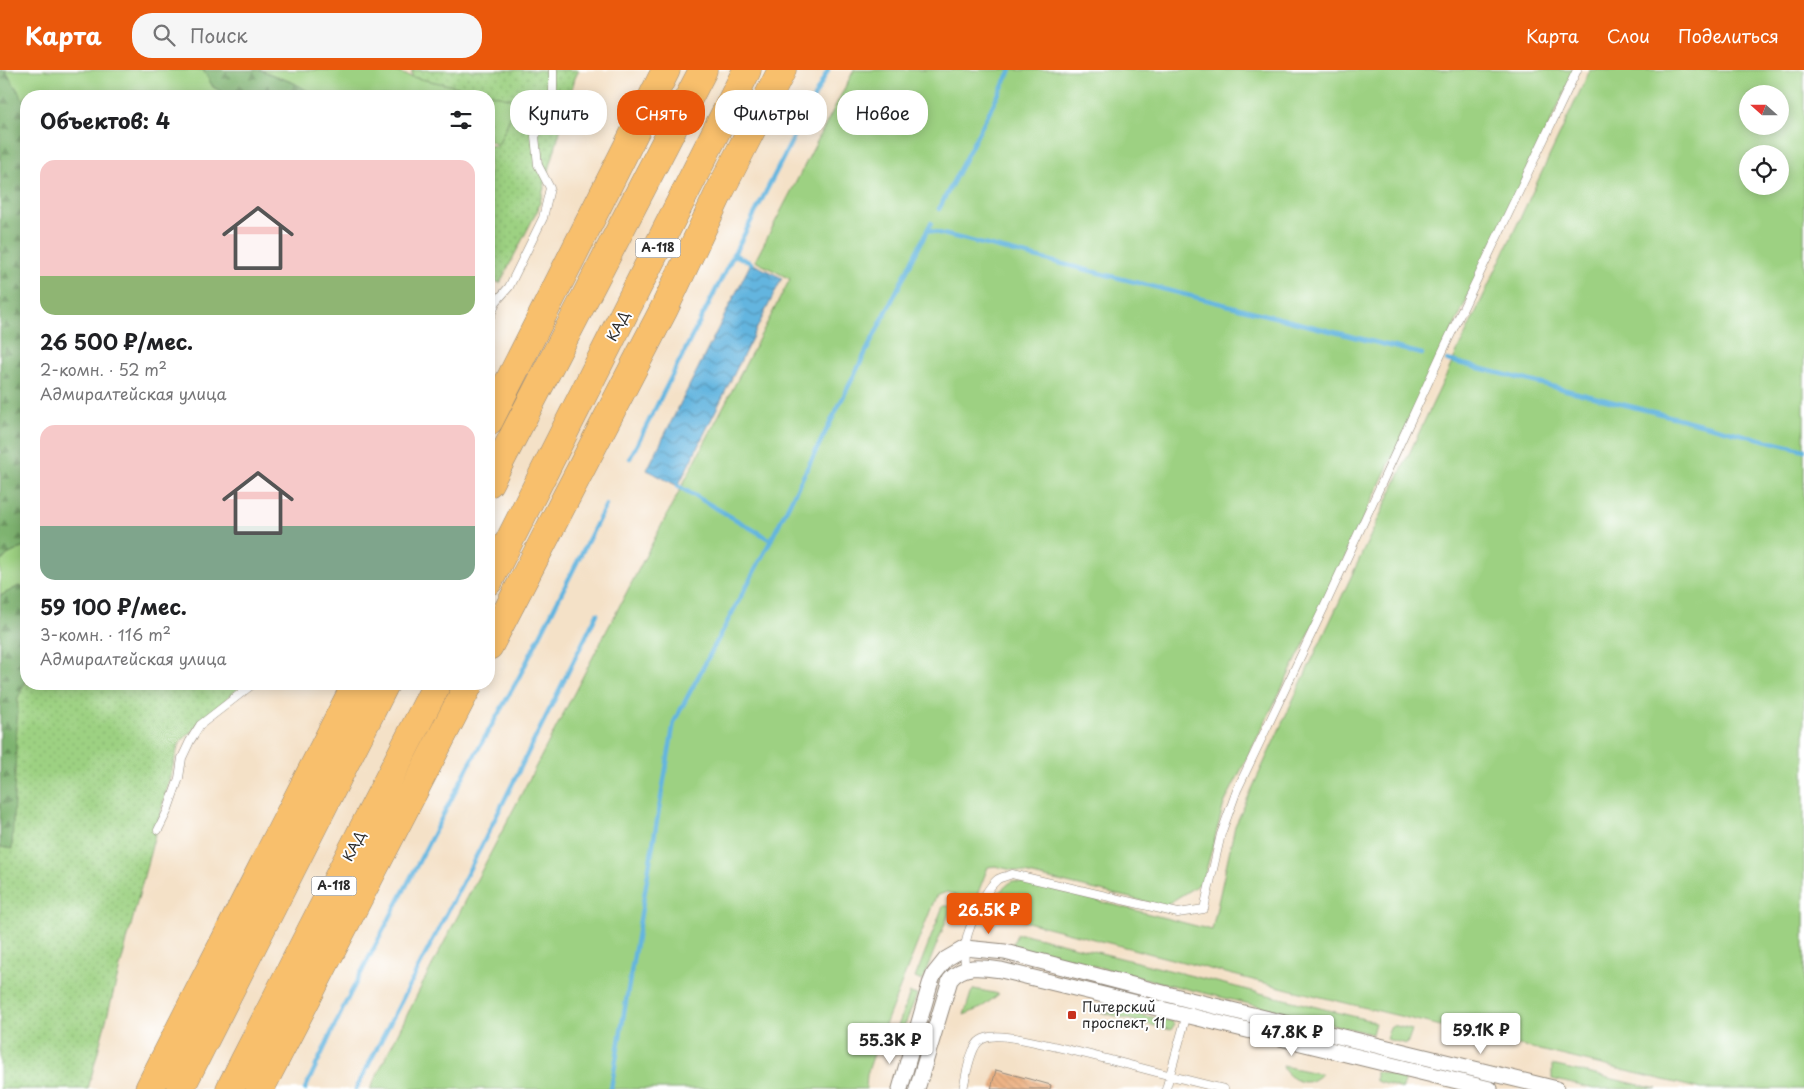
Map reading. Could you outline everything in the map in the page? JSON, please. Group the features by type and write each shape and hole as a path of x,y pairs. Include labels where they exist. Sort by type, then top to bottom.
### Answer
{"highway":[{"path":"495,409 666,70"},
{"name":"А-118","path":"495,471 703,70"},
{"name":"КАД","path":"495,569 747,70"},
{"path":"495,634 664,308 718,195 782,70"},
{"path":"568,425 718,195"},
{"path":"149,1089 353,690"},
{"path":"180,1089 382,690"},
{"name":"КАД","path":"230,1089 434,690"},
{"path":"260,1089 467,690"},
{"path":"191,1006 356,740"}],"street":[{"path":"900,1089 934,974 946,959 964,948 1005,952 1190,1000 1557,1089"},
{"path":"917,1089 950,980 956,973 965,968 1000,970 1490,1089"}],"lane":[{"path":"495,304 509,287 543,218 550,188 538,165 535,136 546,122 554,104 553,70"},
{"path":"965,968 964,948 969,929 977,911 998,879 1012,874 1178,913 1204,909 1221,834 1236,790 1331,592 1446,344 1578,70"},
{"path":"158,830 167,812 179,778 182,758 190,741 200,725 245,690"},
{"path":"1166,1089 1190,1000"},
{"path":"963,1089 974,1049 978,1041 986,1037 1022,1040 1224,1089"}],"green space":[{"path":"0,70 5,70 20,94 20,549 7,555 0,563"},
{"path":"5,70 203,70 213,87 219,90 20,90 20,94"},
{"path":"203,70 260,70 294,83 306,90 219,90 213,87"},
{"path":"260,70 390,70 412,77 472,90 306,90 294,83"},
{"path":"412,70 579,70 572,90 510,90 510,98 495,95 495,90 472,90 412,77"},
{"path":"854,70 1575,70 1308,636 1224,804 1203,882 1164,906 995,866 988,867 974,903 947,892 936,896 876,1048 867,1074 866,1089 370,1089 426,977 790,279 755,261 820,135 827,135 827,122 837,103 837,135 928,135 928,90 844,90"},
{"path":"1590,70 1804,70 1804,1089 1701,1089 1288,989 1012,918 988,906 998,893 1012,881 1044,887 1212,930 1235,826"},
{"path":"495,95 510,98 510,118 498,145 495,144"},
{"path":"510,118 510,135 559,135 538,209 500,283 495,281 495,145 498,145"},
{"path":"20,549 20,586 0,596 0,563 7,555"},
{"path":"20,586 20,690 22,690 18,698 12,849 0,847 0,596"},
{"path":"22,690 236,690 179,743 88,1089 0,1089 0,847 12,849 18,698"},
{"path":"943,906 952,906 922,981 915,978"},
{"path":"1017,934 1025,934 1375,1023 1372,1034 1012,946"},
{"path":"974,989 999,994 981,1008 964,1015 971,993"},
{"path":"910,993 917,995 906,1022 893,1040"},
{"path":"1100,1012 1130,1013 1172,1021 1174,1025 1171,1030"},
{"path":"1393,1025 1412,1030 1407,1044 1386,1039 1390,1027"},
{"path":"1552,1065 1657,1089 1594,1089 1552,1079"},
{"path":"1283,1066 1322,1074 1310,1081 1303,1082 1289,1075"},
{"path":"1376,1071 1402,1077 1404,1080 1403,1089 1376,1081"}],"water":[{"path":"751,263 782,278 678,486 647,470"}],"building":[{"path":"996,1070 1051,1085 1050,1089 991,1089"}],"waterway":[{"path":"630,458 828,70"},
{"path":"939,209 1011,70"},
{"path":"611,1089 674,722 771,540 931,223"},
{"path":"927,230 1422,354"},
{"path":"733,254 751,263"},
{"path":"1447,360 1804,450"},
{"path":"678,486 771,540"},
{"path":"305,1089 346,1002 468,767 518,679 606,505"},
{"path":"356,1089 486,837 597,614"}],"place":[{"name":"Питерский проспект, 11","path":"1072,1015"}]}
